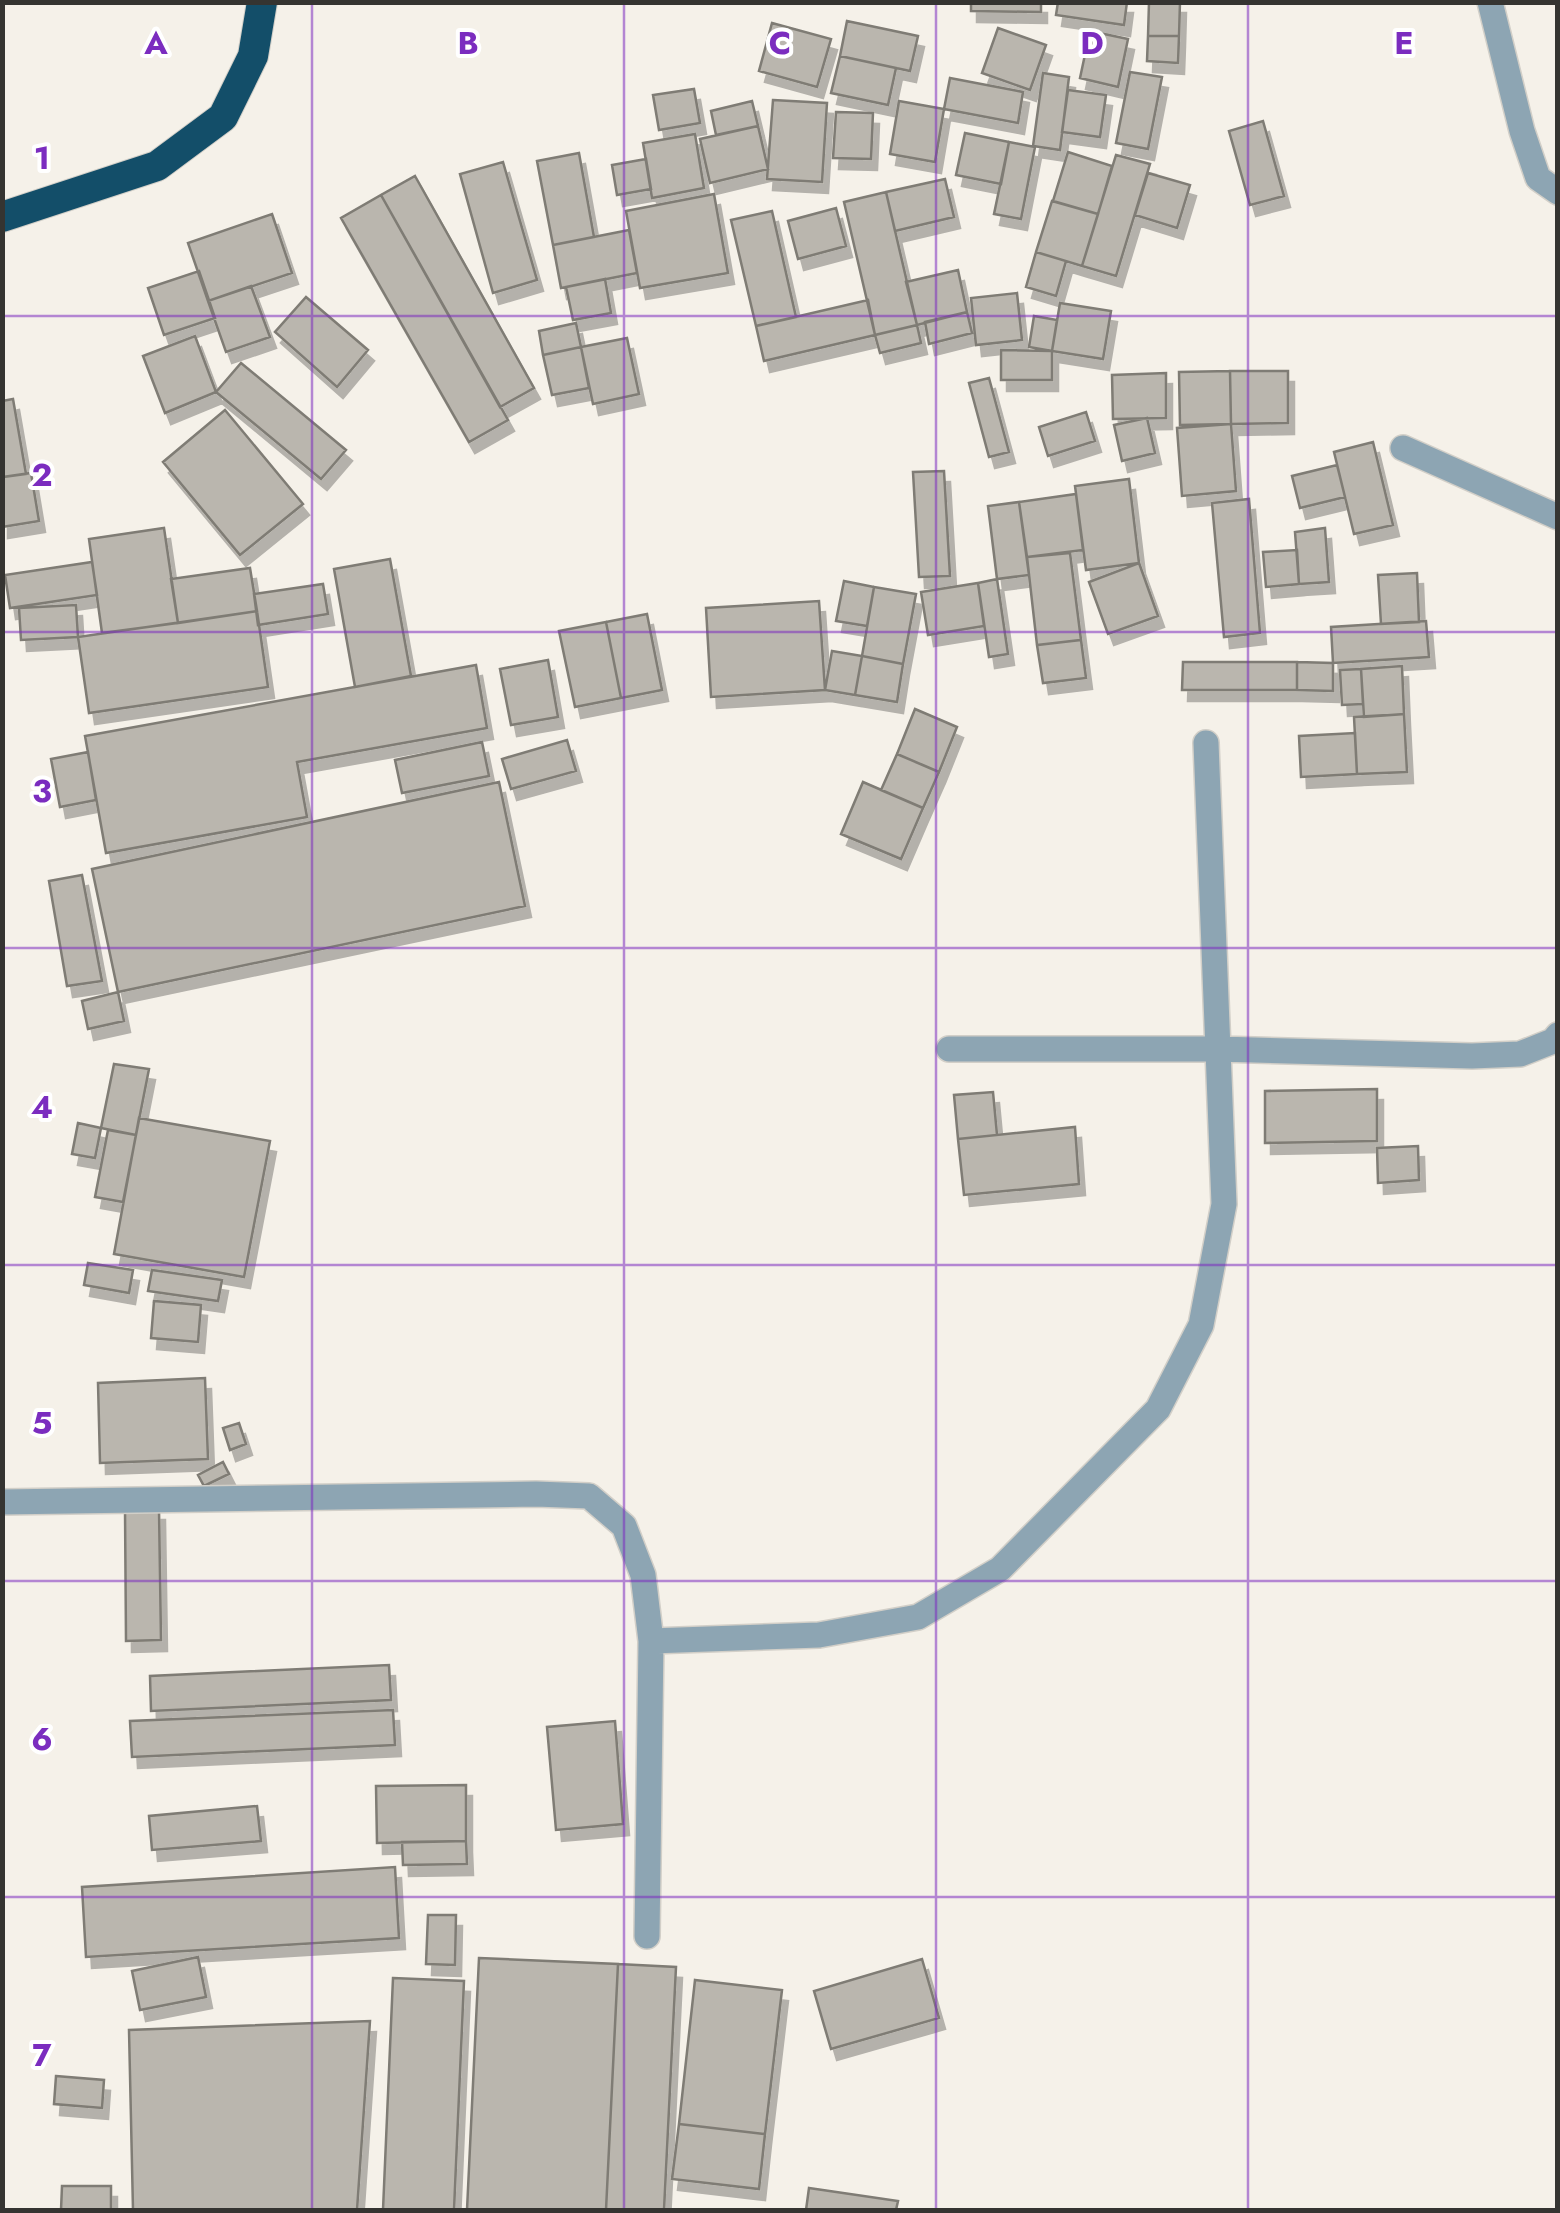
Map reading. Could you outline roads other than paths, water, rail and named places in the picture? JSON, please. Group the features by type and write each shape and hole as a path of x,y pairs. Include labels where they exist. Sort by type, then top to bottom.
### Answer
{"highway":[{"path":"2,217 157,166 223,117 253,56 262,2"}],"street":[{"path":"1490,2 1522,131 1538,178 1558,192"},
{"path":"1403,448 1558,517"},
{"path":"652,1641 819,1635 918,1617 1000,1569 1158,1409 1201,1325 1224,1204 1206,743"},
{"path":"950,1049 1219,1049 1472,1056 1520,1054 1558,1035"},
{"path":"2,1502 589,1496 624,1526 643,1575 652,1641 647,1936"}]}
